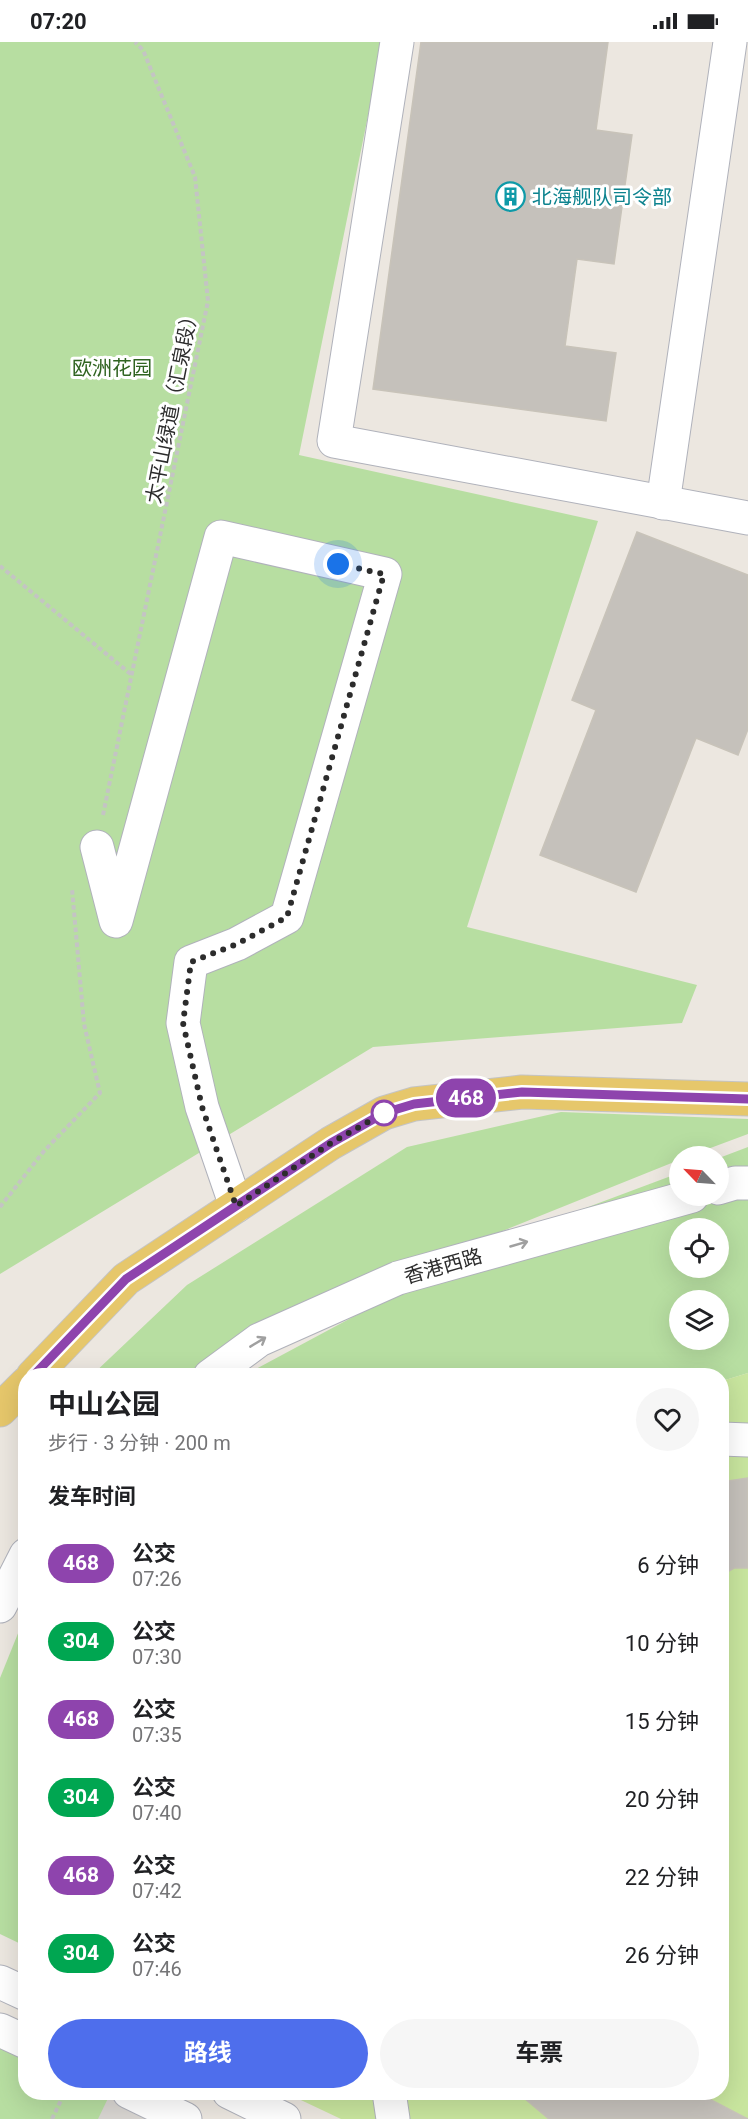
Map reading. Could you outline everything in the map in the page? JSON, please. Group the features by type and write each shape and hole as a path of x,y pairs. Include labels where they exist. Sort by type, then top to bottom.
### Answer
{"main road":[{"path":"41,1368 126,1279 340,1138 384,1113 414,1104 522,1092 748,1099"},
{"path":"0,1410 18,1392"}],"street":[{"path":"397,42 334,441 748,518"},
{"path":"663,503 730,42"},
{"path":"97,847 116,921 221,537 384,574 287,917 237,944 191,962 183,1023 202,1107 236,1206"},
{"path":"729,1185 748,1183"},
{"name":"香港西路","path":"221,1368 259,1340 398,1278 669,1202"},
{"path":"729,1439 748,1440"},
{"path":"0,1606 18,1571"},
{"path":"0,1982 18,1990"},
{"path":"0,2030 18,2038"},
{"path":"146,2100 185,2119"},
{"path":"245,2100 284,2119"},
{"path":"390,2100 393,2119"}],"path":[{"name":"太平山绿道（汇泉段）","path":"97,847 208,301 195,177 143,50 135,42"},
{"path":"0,566 133,676"},
{"path":"0,1207 44,1151 100,1093 84,1024 71,883 97,847"},
{"path":"52,2119 61,2100"}],"green space":[{"name":"欧洲花园","path":"0,42 383,42 299,455 598,521 467,927 697,985 682,1023 373,1047 0,1274"},
{"path":"561,1112 748,1119 748,1134 716,1146 669,1146 669,1164 251,1332 202,1368 99,1368 187,1285 407,1147"},
{"path":"748,1147 748,1373 729,1379 729,1368 258,1368 489,1244 669,1177 669,1206 729,1206 729,1154"},
{"path":"748,1373 748,2119 341,2119 301,2100 729,2100 729,1379"},
{"path":"18,1633 18,1943 0,1934 0,1678"},
{"path":"0,2046 18,2055 18,2100 114,2100 153,2119 0,2119"}],"shaded area":[{"path":"107,2100 145,2100 185,2119 98,2119"}],"building":[{"name":"北海舰队司令部","path":"421,42 608,42 596,130 632,135 614,264 577,259 565,346 616,353 606,421 373,389"},
{"path":"637,532 748,575 748,729 738,755 696,738 636,892 540,855 596,710 572,700"},
{"path":"748,1478 748,1568 734,1568 729,1571 729,1481"},
{"path":"526,2100 711,2100 748,2119 549,2119"}],"bus line":[{"name":"468","path":"41,1368 126,1279 331,1143 384,1113 414,1104 522,1092 748,1099"}],"place":[{"name":"北海舰队司令部","path":"511,197"}],"route":[{"path":"338,564 384,574 287,917 237,944 191,962 183,1023 202,1107 236,1206 331,1143 384,1113"}]}
